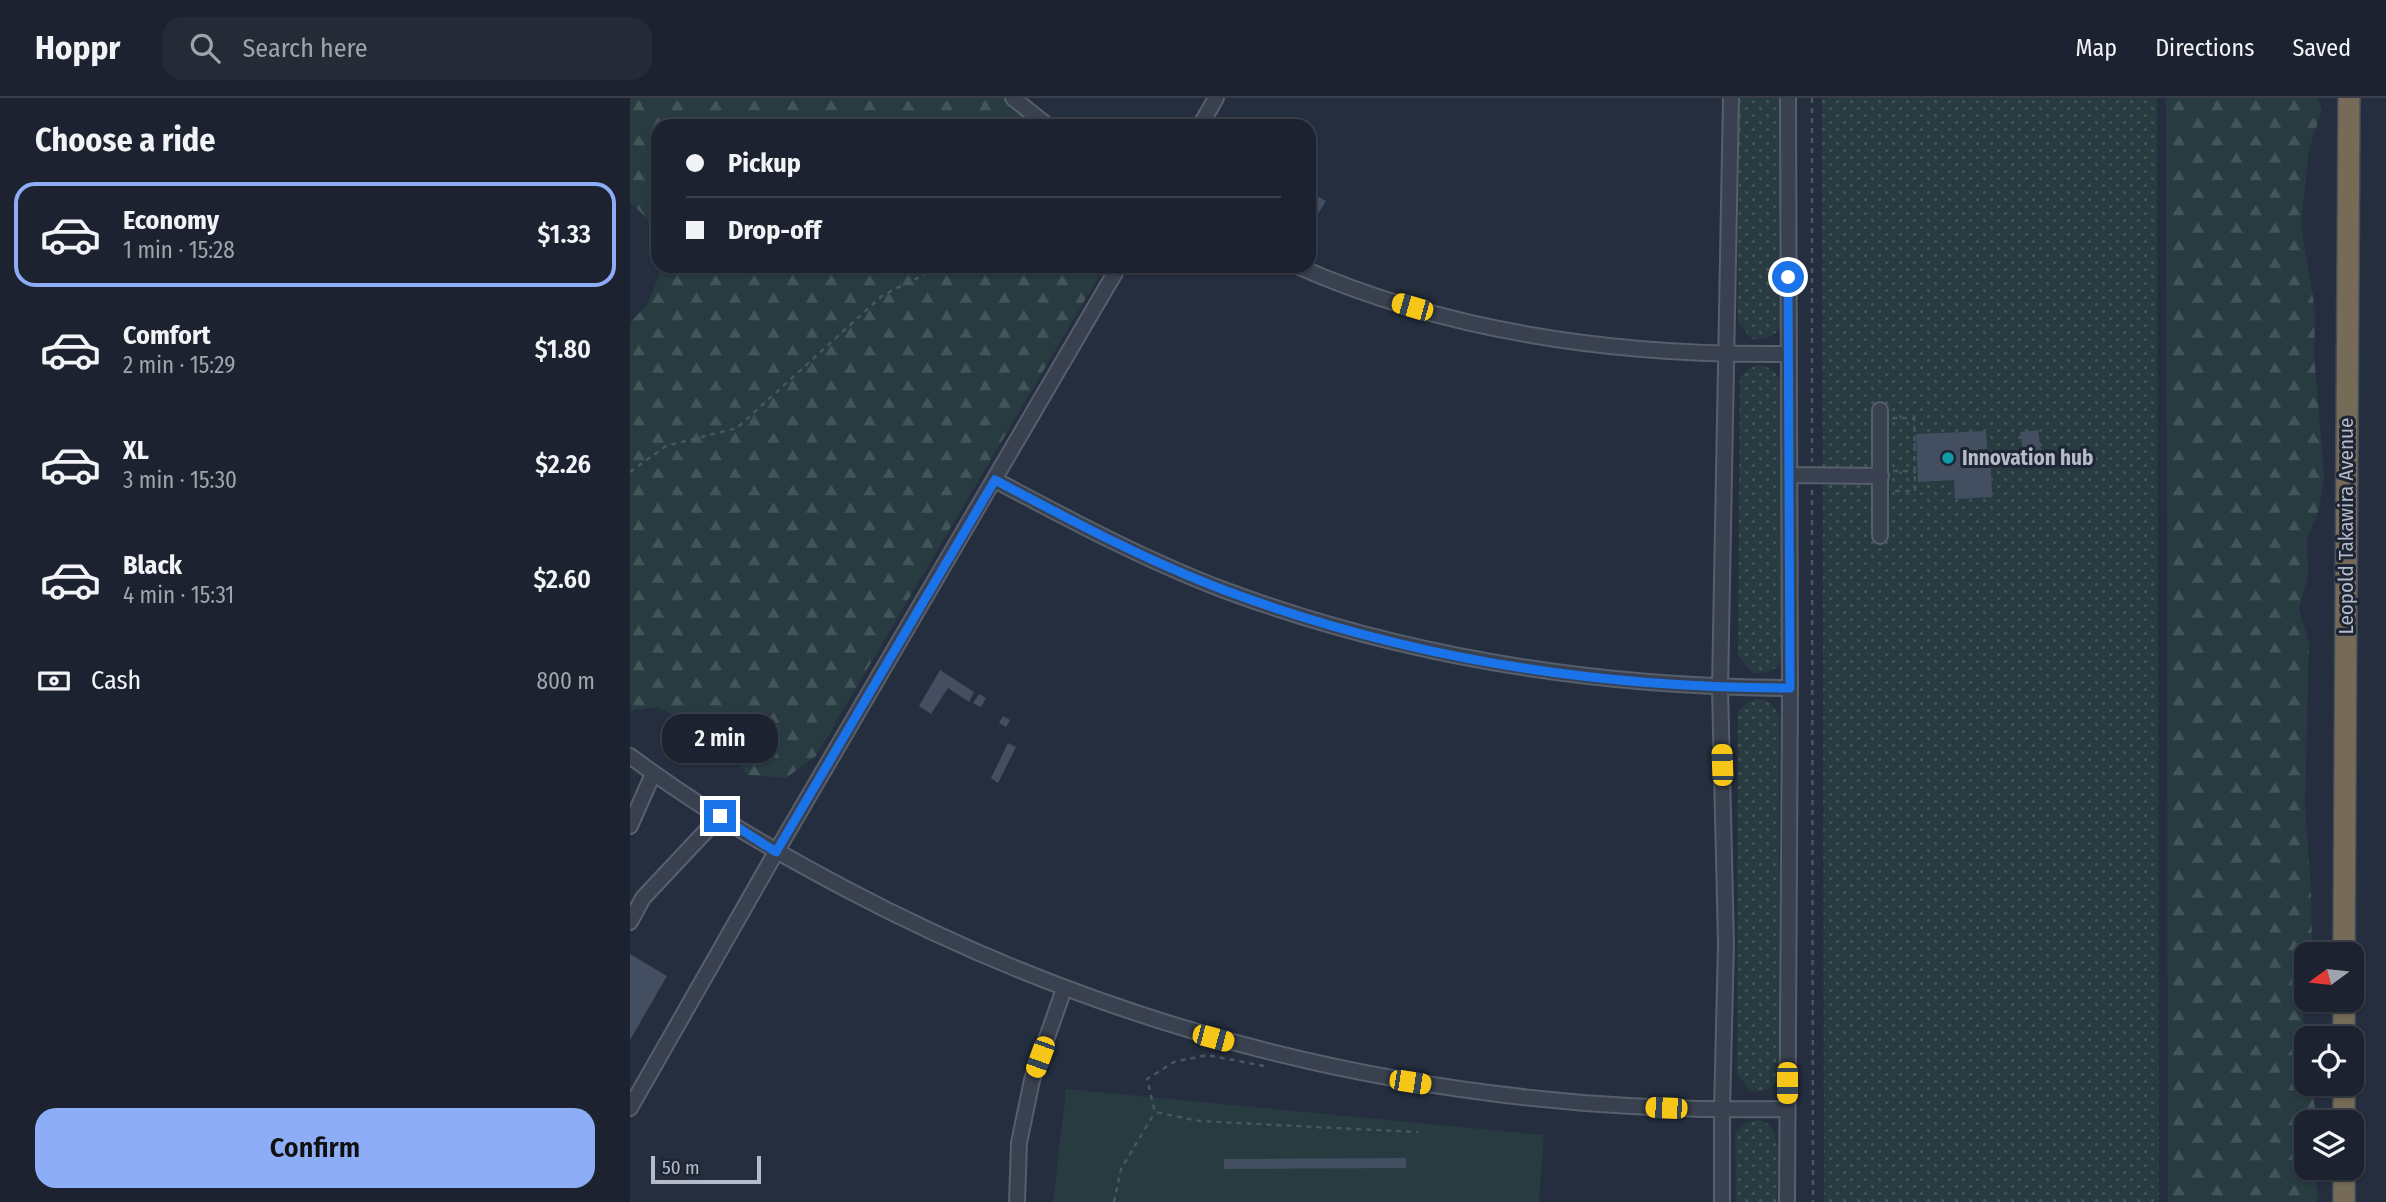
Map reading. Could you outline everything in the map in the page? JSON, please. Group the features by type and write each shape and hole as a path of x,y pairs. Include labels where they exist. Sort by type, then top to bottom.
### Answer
{"highway":[{"name":"Leopold Takawira Avenue","path":"2344,942 2349,98"},
{"path":"2344,1180 2344,1202"}],"street":[{"path":"1013,98 1039,119"},
{"path":"1204,119 1216,98"},
{"path":"1722,1202 1726,944 1720,688 1731,98"},
{"path":"1787,1202 1790,688 1788,98"},
{"path":"630,1108 776,852 1115,273"},
{"path":"1316,273 1391,301 1473,324 1557,340 1641,350 1726,355 1788,354"},
{"path":"1880,414 1881,536"},
{"path":"1789,475 1881,476"},
{"path":"995,480 1107,540 1224,590 1345,629 1468,659 1594,679 1720,688 1790,688"},
{"path":"630,756 653,774 776,852 917,927 1064,989 1170,1026 1278,1055 1388,1079 1498,1096 1610,1106 1722,1110 1787,1109"},
{"path":"630,826 653,774"},
{"path":"630,922 643,898 720,816"},
{"path":"1017,1202 1018,1143 1031,1080 1064,989"}],"path":[{"path":"1812,98 1813,1202"},
{"path":"630,472 666,446 737,428 883,295 928,273"},
{"path":"1880,414 1914,418 1915,481 1915,491 1881,491"},
{"path":"1114,1202 1121,1168 1155,1112 1147,1079 1174,1062 1208,1055 1274,1068"},
{"path":"1155,1112 1199,1121 1418,1132"}],"green space":[{"path":"630,98 1002,98 1028,119 651,119 651,222 630,202"},
{"path":"1739,98 1780,98 1780,327 1768,338 1761,339 1752,339 1738,322"},
{"path":"1822,98 2157,98 2159,1202 1824,1202"},
{"path":"2166,98 2318,98 2322,110 2309,149 2301,226 2315,310 2314,353 2324,475 2319,510 2307,539 2308,576 2299,609 2309,643 2305,806 2312,942 2294,942 2294,1012 2303,1012 2304,1026 2294,1026 2294,1096 2313,1096 2316,1110 2294,1110 2294,1180 2315,1180 2318,1196 2317,1202 2168,1202"},
{"path":"659,273 1101,273 816,756 786,778 748,775 711,730 656,707 630,711 630,323 649,302"},
{"path":"1760,365 1773,371 1781,383 1781,661 1766,673 1753,673 1738,656 1740,377 1750,368"},
{"path":"1758,699 1771,705 1779,716 1779,1079 1764,1091 1751,1091 1737,1074 1738,711 1748,702"},
{"path":"1066,1089 1544,1135 1539,1202 1053,1202"},
{"path":"1756,1120 1771,1127 1777,1142 1777,1202 1736,1202 1735,1133 1746,1123"}],"building":[{"path":"1316,196 1326,201 1316,217"},
{"path":"2038,430 2043,462 2024,458 2020,432"},
{"name":"Innovation hub","path":"1986,431 1987,449 1978,449 1979,466 1991,466 1992,497 1955,499 1954,480 1918,482 1916,434"},
{"path":"940,670 974,692 969,702 948,688 931,714 919,706"},
{"path":"979,694 986,698 981,707 973,703"},
{"path":"1003,716 1010,720 1006,727 999,723"},
{"path":"1008,743 1016,747 998,783 991,778"},
{"path":"630,954 667,976 630,1040"},
{"path":"1406,1158 1406,1168 1224,1169 1224,1159"}],"place":[{"name":"Innovation hub","path":"1948,458"}],"route":[{"path":"720,816 776,852 995,480 1107,540 1224,590 1345,629 1468,659 1594,679 1720,688 1790,688 1788,277"}]}
